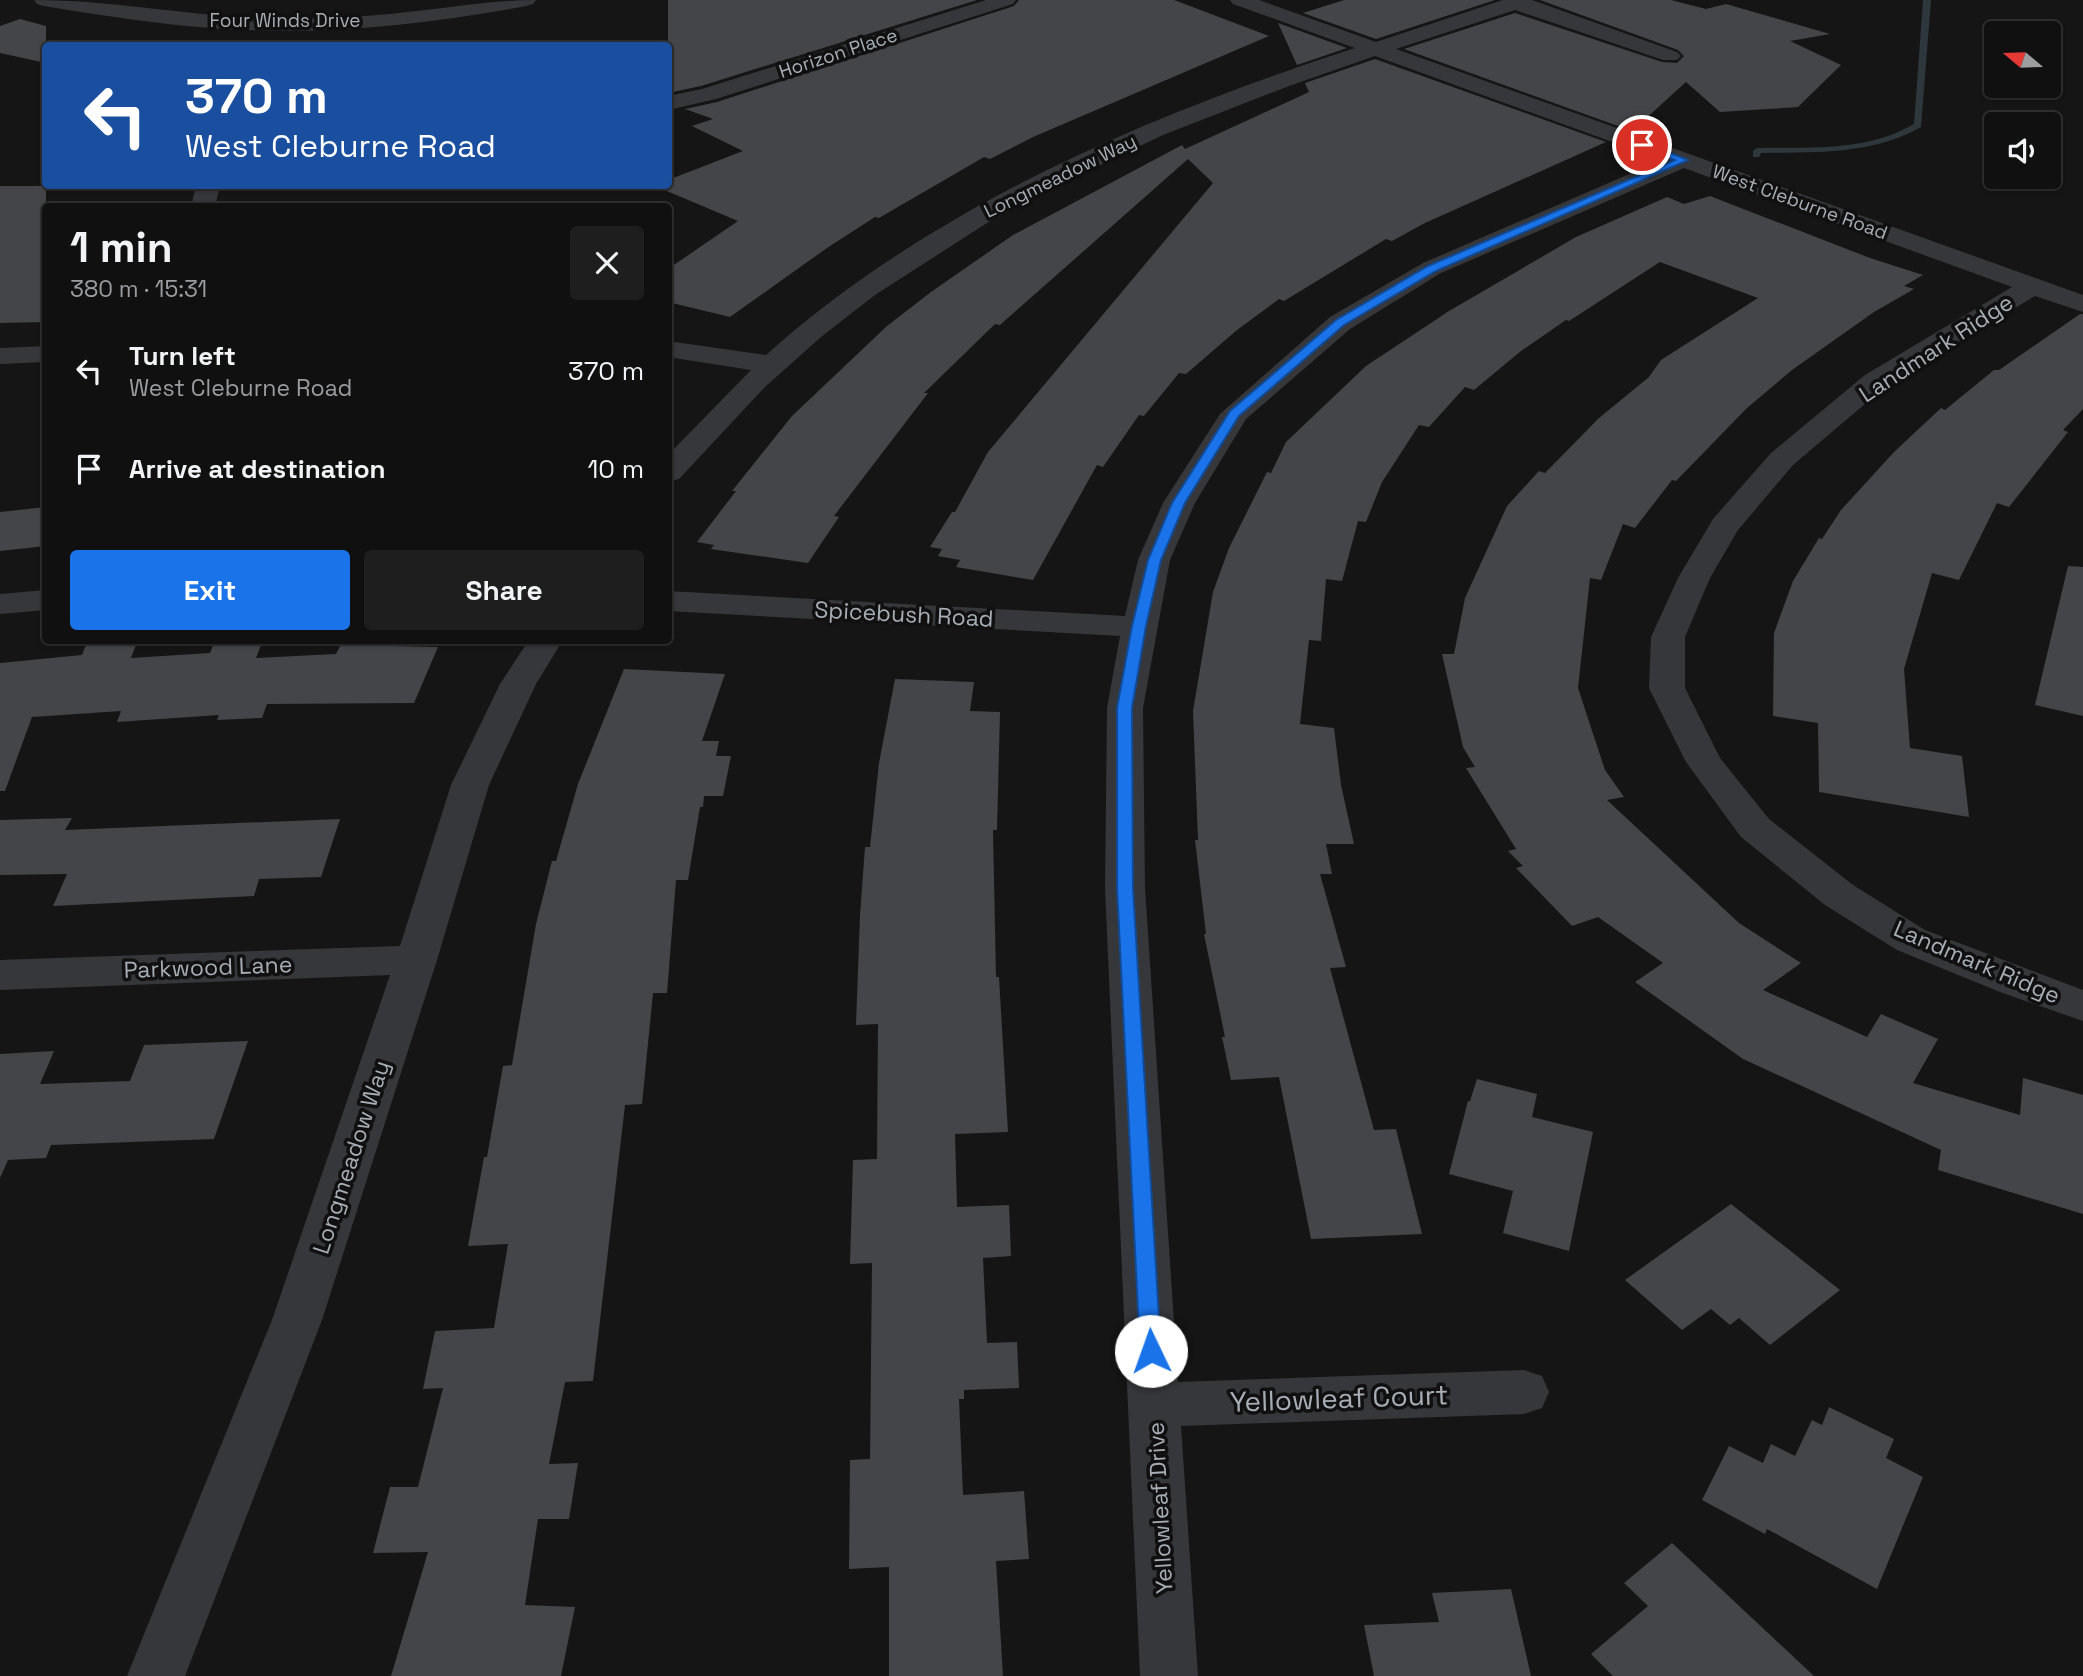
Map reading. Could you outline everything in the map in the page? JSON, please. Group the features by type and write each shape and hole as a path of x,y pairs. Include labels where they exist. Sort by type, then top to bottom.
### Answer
{"street":[{"name":"Four Winds Drive","path":"44,0 131,15 229,23 316,24 383,19 526,0"},
{"path":"224,42 229,23 244,0"},
{"name":"Horizon Place","path":"672,102 708,94 1006,0"},
{"name":"West Cleburne Road","path":"1240,0 2083,304"},
{"path":"1519,1 1670,56"},
{"name":"Longmeadow Way","path":"672,468 808,332 887,273 957,228 1122,143 1283,80 1519,1"},
{"name":"Yellowleaf Drive","path":"1170,1676 1125,888 1125,708 1154,560 1179,503 1235,414 1340,323 1432,268 1683,160"},
{"name":"Landmark Ridge","path":"2033,286 1875,382 1782,458 1724,527 1694,578 1668,637 1667,688 1704,762 1755,828 1839,895 1911,940 2083,1006"},
{"path":"672,350 774,365"},
{"path":"0,356 42,354"},
{"path":"0,604 42,600"},
{"name":"Spicebush Road","path":"672,601 1139,626"},
{"name":"Longmeadow Way","path":"156,1676 298,1320 416,960 470,785 518,684 543,644"},
{"name":"Parkwood Lane","path":"0,975 416,960"},
{"name":"Yellowleaf Court","path":"1154,1405 1524,1392"}],"building":[{"path":"668,0 977,0 701,86 672,92 672,42 668,42"},
{"path":"1019,0 1174,0 1269,36 1033,137 990,159 984,157 879,218 875,217 730,317 672,303 672,266 738,221 662,189 672,189 672,178 743,151 692,126 713,119 685,109 717,102 1014,6"},
{"path":"1344,0 1495,0 1376,39 1303,13"},
{"path":"1540,0 1671,0 1706,9 1726,4 1830,34 1790,41 1841,65 1798,107 1720,112 1686,82 1632,131 1404,49 1515,13 1662,62 1677,63 1684,56 1678,50"},
{"path":"20,19 46,26 46,42 42,42 42,62 0,53 0,26"},
{"path":"1278,23 1347,48 1297,65"},
{"path":"1375,59 1606,142 1425,223 1392,241 1386,239 1284,301 1279,299 1237,330 1186,374 1179,373 1144,416 1139,415 1103,467 1097,465 1033,580 956,567 960,560 938,556 942,549 930,547 952,512 955,512 988,452 1213,183 1188,159 1000,325 995,324 924,393 928,393 834,516 839,517 808,563 711,549 714,545 697,542 736,491 732,491 792,416 887,326 931,292 1013,235 1182,145 1185,149 1309,92 1305,83"},
{"path":"0,186 42,186 42,189 46,189 46,203 42,203 42,322 0,323"},
{"path":"1710,196 1870,258 1923,275 1904,286 1914,289 1874,312 1792,370 1747,408 1676,481 1672,480 1635,528 1623,524 1601,580 1590,578 1578,688 1605,770 1624,797 1607,800 1739,923 1801,963 1763,990 1867,1037 1881,1014 1938,1039 1913,1083 2020,1115 2023,1078 2083,1095 2083,1214 1938,1170 1941,1150 1743,1059 1635,982 1663,963 1598,917 1572,926 1516,868 1523,866 1508,851 1516,849 1466,768 1475,767 1463,747 1442,654 1454,654 1465,598 1507,506 1539,471 1545,473 1599,418 1649,377 1661,360 1758,298 1660,262 1569,321 1566,320 1521,351 1474,390 1465,387 1429,427 1419,425 1382,482 1366,522 1358,521 1342,581 1326,579 1321,641 1309,640 1300,724 1334,728 1341,785 1354,844 1326,844 1332,874 1320,874 1346,967 1330,968 1374,1130 1396,1129 1422,1234 1311,1239 1279,1077 1231,1080 1204,934 1195,840 1198,840 1193,711 1213,592 1229,548 1267,472 1271,473 1286,442 1366,366 1449,311 1576,237 1667,197 1684,204"},
{"path":"2083,314 2083,409 2063,430 2068,432 2009,507 1997,503 1959,580 1932,573 1904,669 1910,748 1962,756 1969,817 1819,792 1818,723 1773,716 1774,633 1793,581 1819,538 1822,539 1841,510 1894,452 1941,408 1945,410 1994,370 1999,370"},
{"path":"42,507 42,546 0,551 0,512"},
{"path":"2068,566 2083,567 2083,716 2035,705"},
{"path":"103,644 136,644 131,658 210,653 213,644 261,644 256,658 336,654 341,644 438,647 414,703 267,704 262,718 217,720 219,715 117,722 121,711 32,717 5,791 0,791 0,663 82,655 86,645"},
{"path":"624,669 725,674 702,741 719,741 716,756 731,756 723,796 704,796 703,807 700,807 688,880 676,880 667,993 653,993 642,1104 625,1105 593,1381 565,1382 549,1464 578,1463 569,1519 538,1519 525,1605 575,1607 561,1676 391,1676 428,1552 373,1553 390,1487 418,1487 443,1388 423,1389 435,1331 494,1328 508,1244 468,1246 484,1157 487,1157 503,1066 512,1065 536,924 552,861 556,861 578,784"},
{"path":"895,679 974,682 970,711 1000,712 997,830 993,830 996,977 999,977 1008,1132 955,1134 957,1207 1009,1205 1011,1256 983,1258 987,1343 1017,1342 1019,1388 964,1390 964,1399 959,1399 963,1495 1024,1491 1029,1559 996,1561 1003,1676 889,1676 889,1567 849,1569 850,1460 870,1459 872,1263 850,1264 853,1160 877,1159 878,1024 856,1025 860,915 865,847 870,847 879,763"},
{"path":"72,818 65,830 340,819 321,877 259,879 254,896 53,906 67,874 0,875 0,820"},
{"path":"248,1041 214,1139 51,1145 46,1158 8,1160 0,1178 0,1054 54,1051 40,1084 130,1081 144,1045"},
{"path":"1477,1079 1537,1094 1532,1117 1593,1132 1569,1251 1503,1233 1513,1191 1449,1174 1468,1101"},
{"path":"1731,1204 1840,1290 1770,1345 1739,1318 1730,1325 1711,1309 1682,1330 1625,1280"},
{"path":"1829,1407 1894,1439 1886,1458 1923,1477 1877,1589 1767,1529 1765,1534 1702,1500 1729,1446 1763,1463 1771,1444 1795,1456 1812,1420 1822,1425"},
{"path":"1672,1543 1814,1676 1613,1676 1591,1654 1648,1606 1624,1583"},
{"path":"1511,1589 1531,1676 1374,1676 1364,1625 1439,1622 1432,1593"}],"waterway":[{"path":"1756,155 1757,151 1862,146 1901,135 1918,125 1927,0"}],"route":[{"path":"1151,1351 1125,888 1125,708 1154,560 1179,503 1235,414 1340,323 1432,268 1683,160 1642,145"}]}
